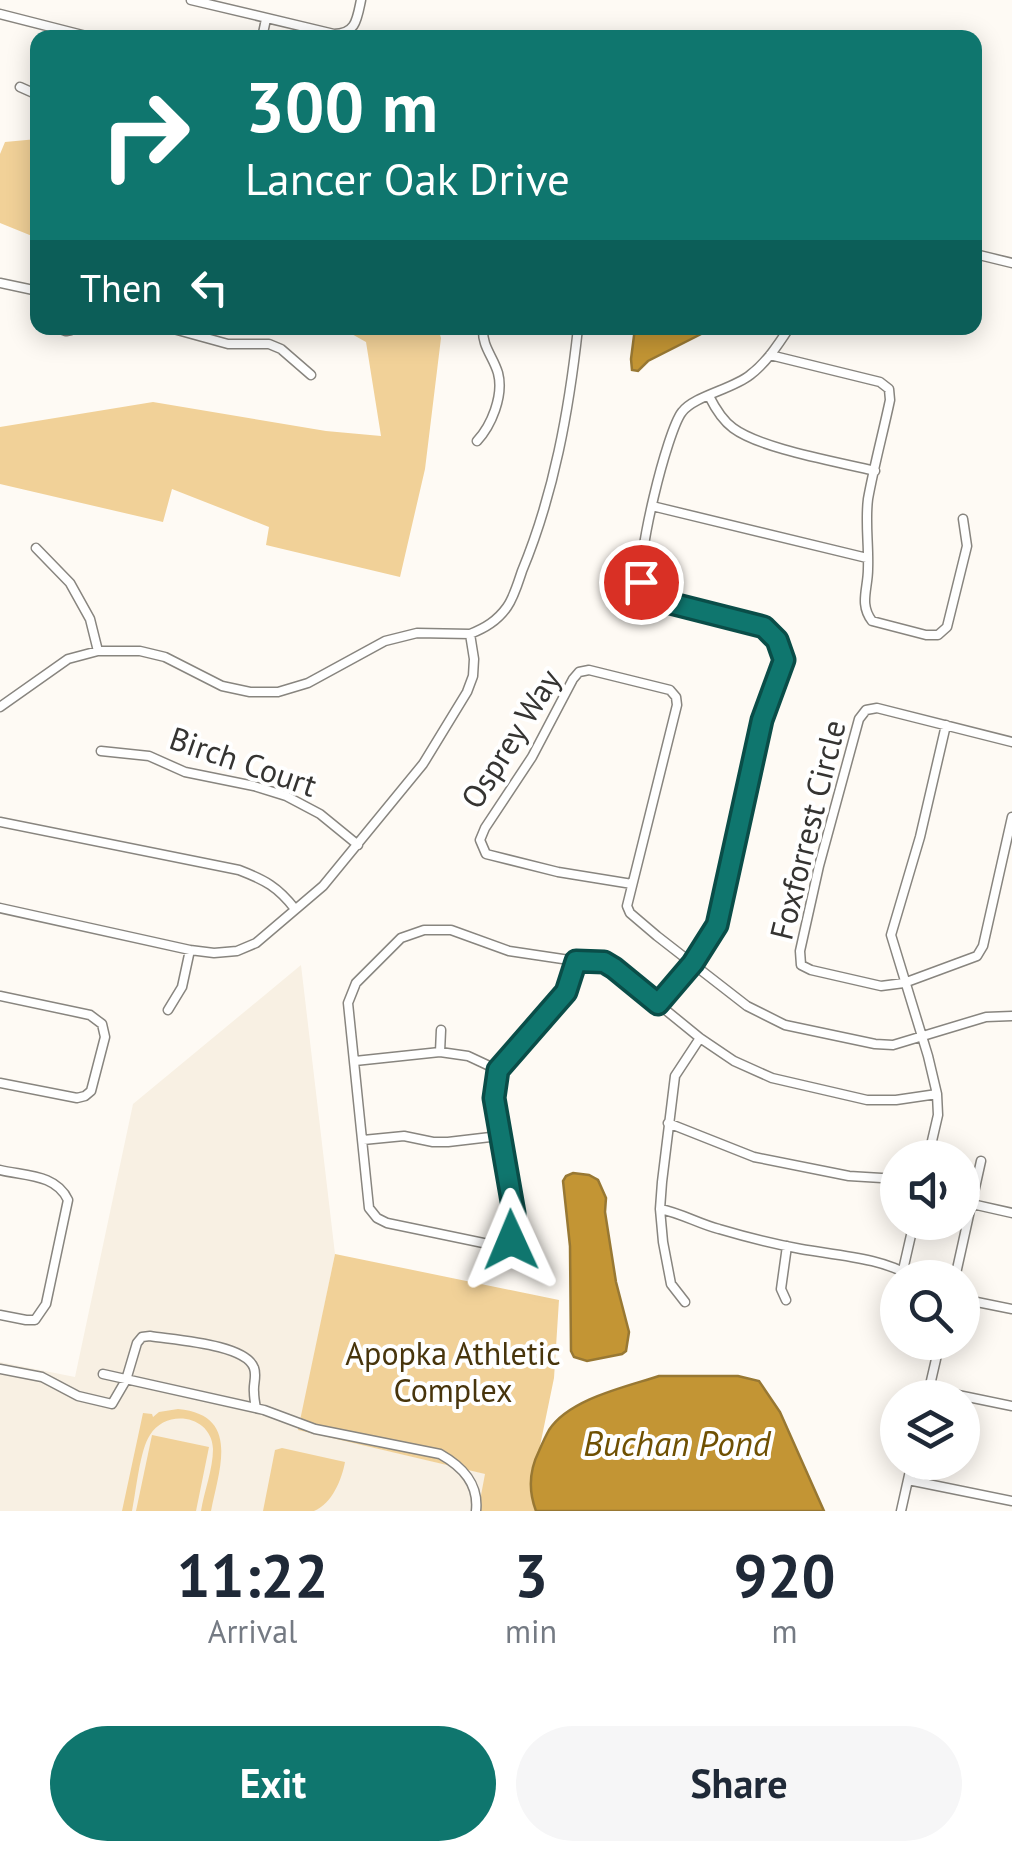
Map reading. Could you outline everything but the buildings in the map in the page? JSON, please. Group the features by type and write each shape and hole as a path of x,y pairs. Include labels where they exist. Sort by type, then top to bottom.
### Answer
{"street":[{"path":"191,0 316,30"},
{"path":"351,30 361,0"},
{"path":"0,14 63,30"},
{"path":"264,30 266,19"},
{"path":"20,87 30,91"},
{"path":"982,256 1012,263"},
{"path":"0,283 30,289"},
{"path":"195,335 228,344 269,344 311,375"},
{"path":"477,442 490,426 500,378 482,335"},
{"path":"0,707 68,659 98,650 140,650 222,686 278,692 308,683 385,642 416,634 470,634 489,626 508,605 532,547 558,456 577,335"},
{"path":"658,1004 693,963 717,925 762,720 784,660 777,640 764,627 650,598 641,582 643,545 680,413 690,404 749,376 784,335"},
{"path":"770,355 880,382 890,388 868,500 864,602 872,621 938,635 947,627 966,546 963,519"},
{"path":"709,396 733,428 768,444 875,472"},
{"path":"652,506 867,558"},
{"path":"36,548 70,583 90,620 98,650"},
{"path":"0,908 190,950 236,951 256,943 323,886 423,764 474,676 470,634"},
{"name":"Osprey Way","path":"589,670 670,690 676,696 677,705 632,884 558,872 486,854 480,840 579,672 589,670"},
{"name":"Foxforrest Circle","path":"1012,742 877,708 866,710 859,719 819,866 800,952 801,965 881,986 904,983 977,956 984,946 1012,817"},
{"path":"932,1140 938,1115 937,1094 891,935 920,837 946,725"},
{"name":"Birch Court","path":"101,751 148,756 184,772 286,796 320,814 358,846"},
{"path":"0,822 240,870 281,891 296,909"},
{"path":"632,884 630,913 748,1006 785,1026 893,1046 986,1018 1012,1016"},
{"path":"576,961 566,992 498,1070 494,1098 514,1213 511,1240 504,1245 475,1242 377,1218 369,1208 348,1003 356,983 401,938 424,930 450,930 509,951 604,962 700,1038 734,1061 772,1078 867,1100 937,1094"},
{"path":"168,1010 182,988 190,950"},
{"path":"0,996 90,1015 102,1024 105,1036 90,1091 85,1096 76,1098 0,1083"},
{"path":"440,1052 441,1030"},
{"path":"684,1302 672,1284 660,1210 675,1076 700,1038"},
{"path":"355,1061 440,1052 468,1056 498,1070"},
{"path":"668,1123 754,1158 850,1176 880,1177"},
{"path":"363,1140 404,1136 448,1142 499,1136"},
{"path":"980,1166 981,1161"},
{"path":"0,1170 53,1181 63,1188 68,1200 46,1304 35,1320 0,1315"},
{"path":"980,1206 1012,1213"},
{"path":"660,1210 716,1229 880,1264"},
{"path":"786,1300 780,1290 787,1246"},
{"path":"980,1303 1012,1309"},
{"path":"0,1369 42,1377 78,1396 112,1404 126,1380 137,1342 150,1336 242,1354 256,1371 256,1408"},
{"path":"103,1374 256,1408 316,1428 440,1454 470,1478 478,1498 476,1511"},
{"path":"980,1401 1012,1406"},
{"path":"901,1511 908,1480 1012,1501"}],"shaded area":[{"path":"301,965 335,1254 299,1430 486,1474 478,1511 0,1511 0,1362 75,1377 133,1104"}],"green space":[{"path":"30,140 30,235 0,223 0,154 5,142"},
{"path":"354,335 441,338 425,469 400,577 266,545 269,527 172,489 163,522 0,484 0,427 153,402 326,431 381,436 366,342"},
{"name":"Apopka Athletic Complex","path":"335,1254 559,1300 554,1378 534,1475 562,1511 478,1511 485,1474 298,1430"},
{"path":"178,1409 198,1413 218,1433 221,1462 211,1511 201,1511 213,1457 211,1438 197,1423 177,1419 157,1426 150,1435 132,1511 122,1511 143,1413 153,1417"},
{"path":"152,1435 209,1447 196,1511 136,1511"},
{"path":"282,1448 345,1462 335,1490 320,1508 263,1511 275,1450"}],"water":[{"path":"634,335 699,335 648,361 638,371 632,370"},
{"path":"573,1173 598,1180 606,1198 616,1282 629,1332 622,1354 587,1361 574,1357 571,1351 570,1246 563,1181"},
{"name":"Buchan Pond","path":"659,1376 738,1376 759,1381 780,1412 824,1511 536,1511 531,1488 533,1466 558,1419 599,1395"}],"route":[{"path":"511,1240 514,1213 494,1098 498,1070 566,992 576,961 604,962 658,1004 693,963 717,925 762,720 784,660 777,640 764,627 650,598 641,582"}]}
